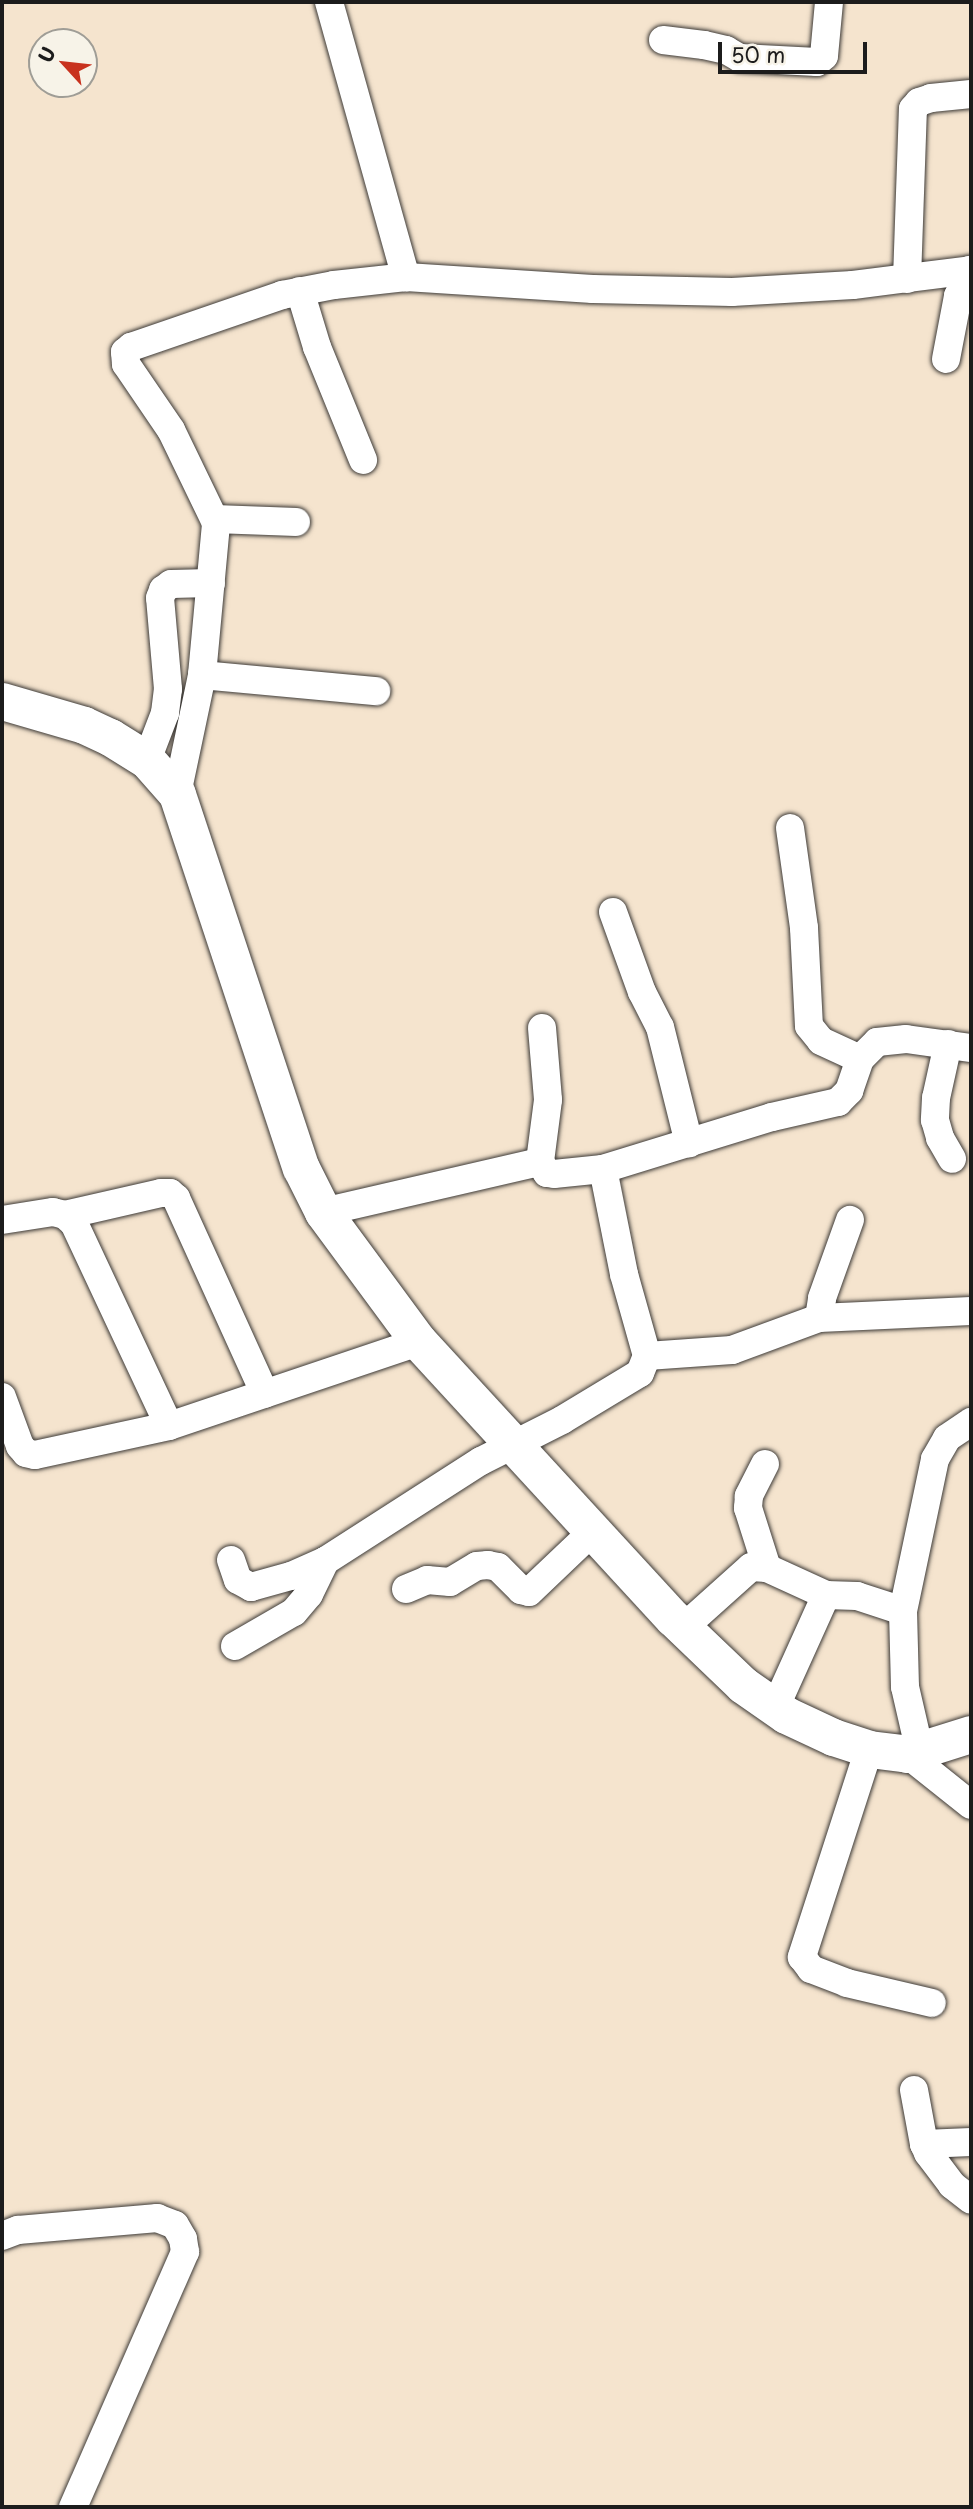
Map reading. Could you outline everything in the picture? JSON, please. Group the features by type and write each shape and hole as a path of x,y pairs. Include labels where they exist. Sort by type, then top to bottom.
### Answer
{"main road":[{"path":"2,701 84,725 146,760 177,794 301,1168 323,1212 419,1342 683,1628 743,1685 775,1708 833,1737 869,1749 913,1753 971,1734"}],"street":[{"path":"329,2 406,277"},
{"path":"663,40 726,50 740,58 817,62 824,56 829,2"},
{"path":"907,279 913,109 919,102 931,98 971,94"},
{"path":"177,794 202,676 215,519 171,429 126,364 125,352 131,347 300,291 406,277 593,289 732,292 907,279 971,270"},
{"path":"946,359 958,296 971,270"},
{"path":"300,291 317,347 363,460"},
{"path":"215,519 296,522"},
{"path":"146,760 165,713 168,689 160,598 163,590 171,584 211,583"},
{"path":"202,676 376,691"},
{"path":"790,828 804,928 809,1026 821,1041 860,1059"},
{"path":"613,912 642,992 660,1027 689,1143"},
{"path":"542,1028 548,1100 540,1163 547,1173 603,1169 772,1117 838,1102 849,1091 860,1059 869,1046 893,1039 960,1046 936,1098 935,1120 940,1138 952,1159"},
{"path":"323,1212 540,1163"},
{"path":"231,1560 238,1580 251,1587 291,1576 325,1561 481,1461 640,1373 647,1356 624,1274 603,1169"},
{"path":"2,1220 53,1212 65,1215 170,1193 176,1198 265,1394"},
{"path":"65,1215 74,1223 96,1266 169,1426"},
{"path":"819,1318 826,1284 850,1220"},
{"path":"647,1356 732,1350 819,1318 971,1311"},
{"path":"2,1396 20,1446 26,1453 35,1455 169,1426 419,1342"},
{"path":"971,1422 947,1438 935,1459 903,1611 905,1687 913,1753 971,1805"},
{"path":"765,1464 749,1496 748,1508 767,1568"},
{"path":"405,1589 427,1580 450,1582 477,1566 488,1565 498,1567 521,1590 529,1592 593,1531"},
{"path":"235,1646 294,1612 309,1594 325,1561"},
{"path":"683,1628 751,1567 767,1568 826,1595 857,1596 903,1611"},
{"path":"775,1708 826,1595"},
{"path":"869,1749 802,1957 811,1969 847,1983 932,2003"},
{"path":"914,2090 923,2144 952,2185 971,2200"},
{"path":"923,2144 971,2142"},
{"path":"2,2236 18,2230 156,2218 175,2225 183,2239 185,2252 73,2507"}]}
